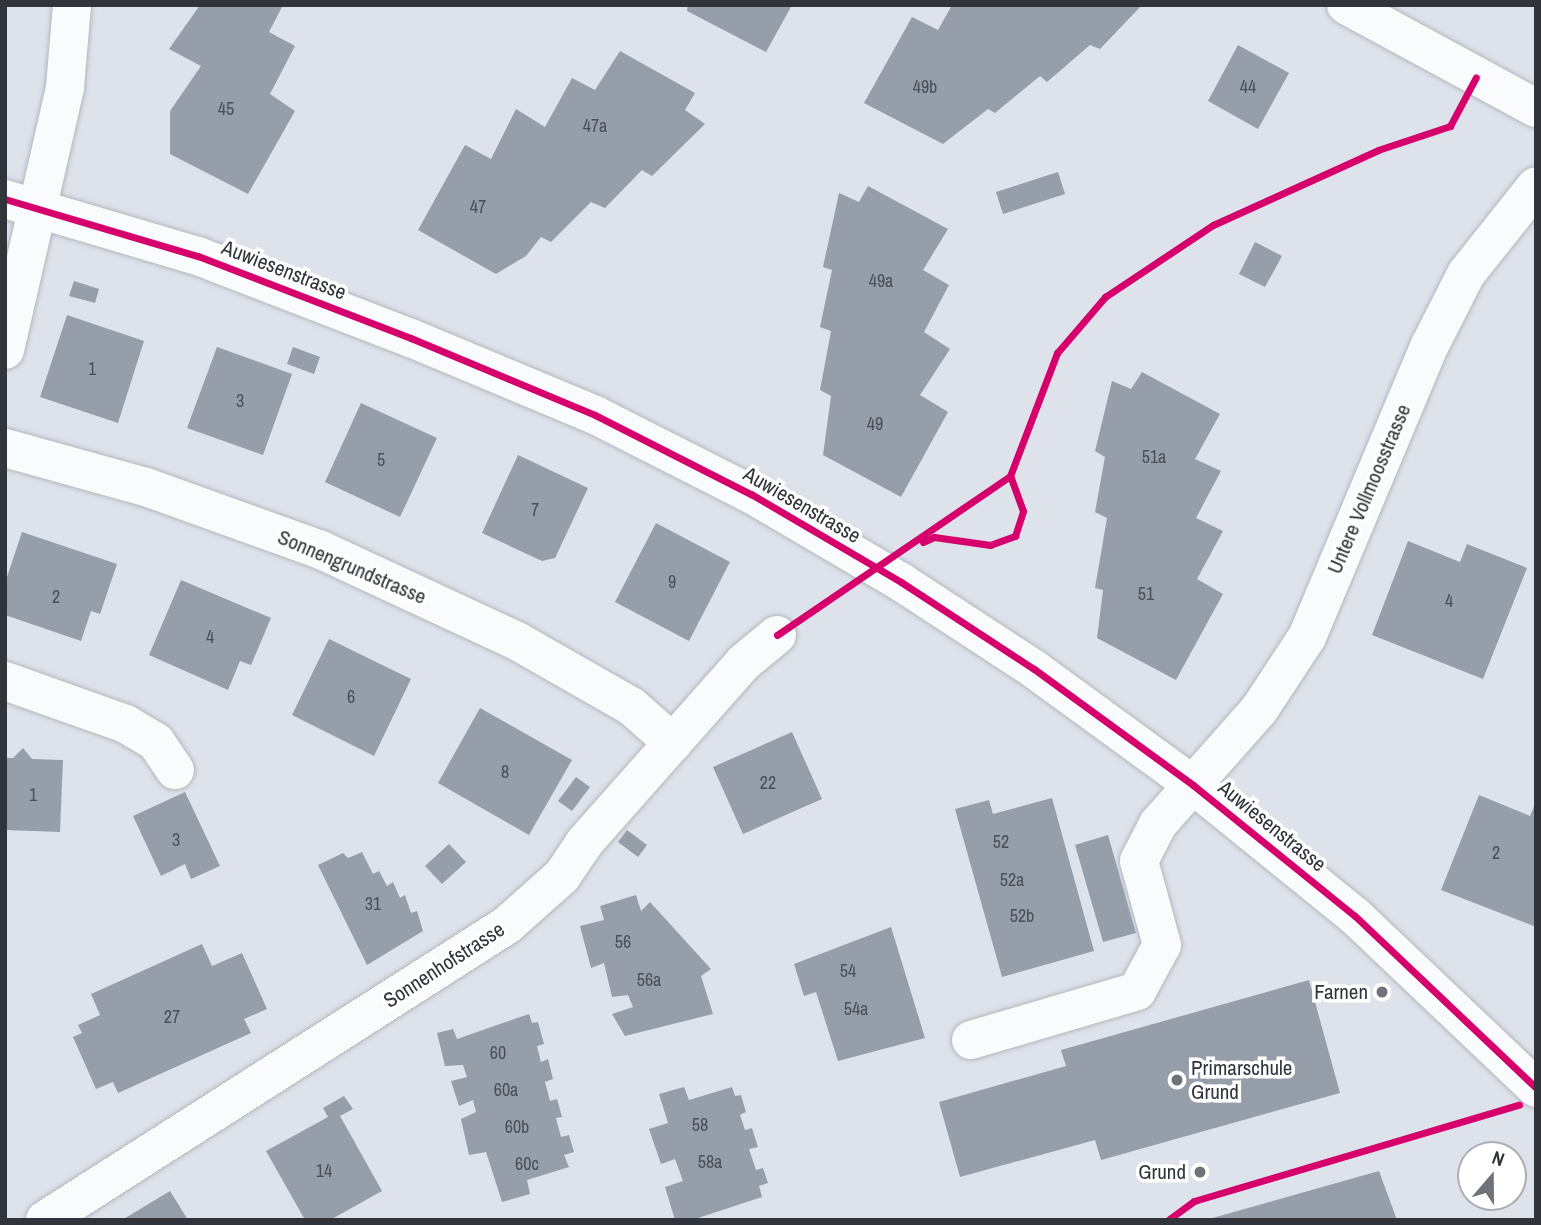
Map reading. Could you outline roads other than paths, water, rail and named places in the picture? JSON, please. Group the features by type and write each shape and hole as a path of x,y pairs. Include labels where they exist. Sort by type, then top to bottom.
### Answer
{"street":[{"path":"5,350 21,203 65,87 72,5"},
{"path":"1346,5 1536,108"},
{"name":"Untere Vollmoosstrasse","path":"971,1040 1137,991 1162,945 1139,861 1158,824 1259,710 1307,637 1430,345 1466,274 1536,186"},
{"name":"Auwiesenstrasse","path":"21,203 198,256 595,415 751,494 901,582 1034,669 1193,785 1355,916 1536,1088"},
{"name":"Sonnengrundstrasse","path":"5,448 146,487 321,550 517,641 631,706 673,743"},
{"name":"Sonnenhofstrasse","path":"45,1220 507,925 562,876 584,843 743,663 777,635"},
{"path":"5,681 126,724 156,742 175,770"}],"place":[{"name":"Farnen","path":"1382,992"},
{"name":"Primarschule Grund","path":"1177,1080"},
{"name":"Grund","path":"1200,1172"}]}
